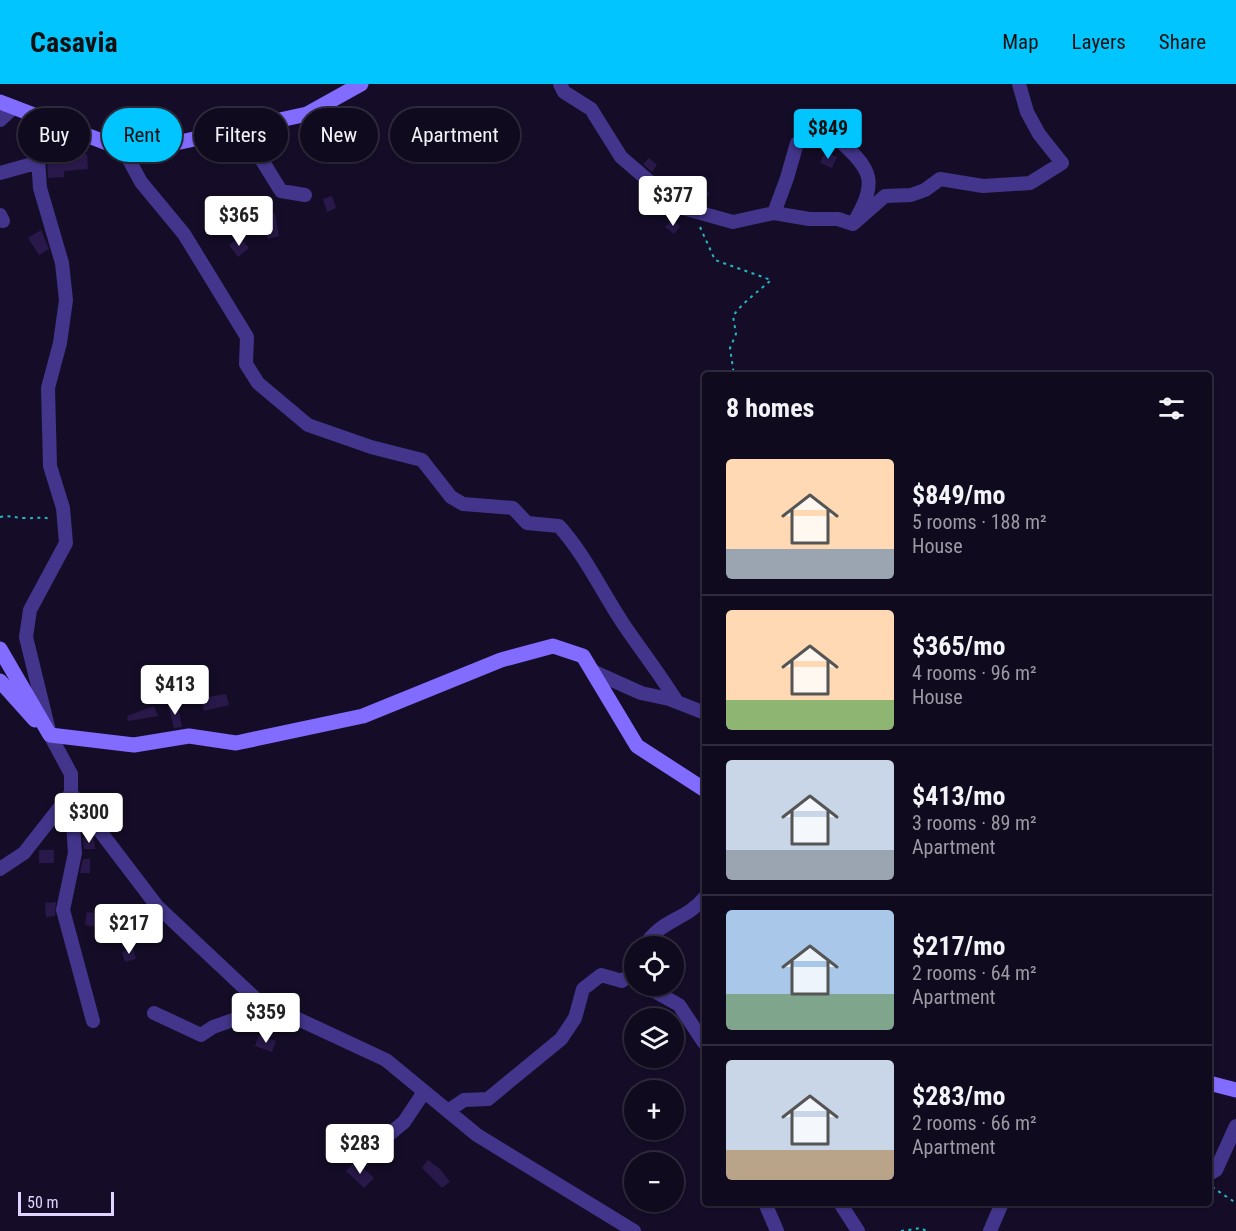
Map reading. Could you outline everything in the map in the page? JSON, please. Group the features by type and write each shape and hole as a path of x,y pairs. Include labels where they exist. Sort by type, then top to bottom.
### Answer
{"street":[{"path":"288,118 307,114 361,84"},
{"path":"560,84 564,92 591,109 621,158 679,207 733,222 774,213 809,219 838,219 853,224"},
{"path":"853,224 885,196 911,195 925,190 940,179 983,186 1030,183 1062,163 1039,134 1027,112 1019,84"},
{"path":"0,120 7,104"},
{"path":"774,213 788,178 797,143"},
{"path":"843,144 864,162 869,183 867,200 853,224"},
{"path":"130,162 141,182 184,234 247,337 246,364 258,383 308,425 371,447 422,460 451,497 463,504 513,508 527,524 559,526 572,540 622,623 658,670 677,702"},
{"path":"264,162 282,190 305,195"},
{"path":"0,173 36,163 40,188 62,263 66,300 60,343 48,388 50,466 63,508 66,543 30,610 26,637 50,735"},
{"path":"0,681 50,735 134,745 189,736 236,743 363,716 501,660 553,646 583,656 637,746 702,788"},
{"path":"0,649 71,774 75,853 63,910 93,1021"},
{"path":"592,671 641,693 677,702 702,712"},
{"path":"0,869 24,853 71,793"},
{"path":"71,793 157,906 257,1000 386,1060 477,1135 634,1231"},
{"path":"650,936 653,931 698,906 702,901"},
{"path":"448,1112 464,1100 488,1099 561,1039 574,1018 583,989 601,975 622,981 624,980"},
{"path":"663,996 679,1005 702,1040"},
{"path":"154,1013 201,1035 213,1027 271,1007"},
{"path":"1212,1084 1236,1090"},
{"path":"370,1156 375,1146 404,1122 424,1092"},
{"path":"1212,1172 1216,1170 1236,1126"},
{"path":"766,1206 777,1231"},
{"path":"842,1206 858,1231"},
{"path":"990,1231 1001,1206"}],"path":[{"path":"694,211 715,260 771,280 751,300 740,305 733,316 736,334 730,348 734,372"},
{"path":"0,517 38,516 64,521"},
{"path":"1212,1188 1236,1203"},
{"path":"901,1231 921,1228 926,1231"}],"building":[{"path":"834,117 846,127 838,137 826,127"},
{"path":"825,152 837,157 832,168 820,163"},
{"path":"649,158 657,165 652,172 643,164"},
{"path":"47,162 88,162 88,169 64,171 64,177 48,178"},
{"path":"677,183 689,193 684,199 672,189"},
{"path":"703,186 710,194 700,201 694,193"},
{"path":"332,196 336,208 327,212 323,199"},
{"path":"275,213 279,236 268,239 265,230 262,231 257,220"},
{"path":"672,219 680,226 674,234 665,227"},
{"path":"41,230 49,249 39,255 28,238"},
{"path":"240,237 249,248 238,257 229,245"},
{"path":"226,694 229,705 204,711 202,698"},
{"path":"178,704 182,727 174,728 168,706"},
{"path":"154,706 158,716 128,721 127,716"},
{"path":"83,838 94,838 95,849 84,849"},
{"path":"39,850 54,850 54,863 39,863"},
{"path":"83,859 90,859 90,873 80,873"},
{"path":"56,902 55,916 46,917 45,903"},
{"path":"87,912 124,917 124,924 98,923 97,927 85,925"},
{"path":"133,948 136,959 125,962 122,952"},
{"path":"259,1035 276,1041 272,1052 255,1046"},
{"path":"428,1160 440,1169 450,1182 442,1188 422,1168"},
{"path":"355,1161 374,1178 364,1188 346,1171"}]}
